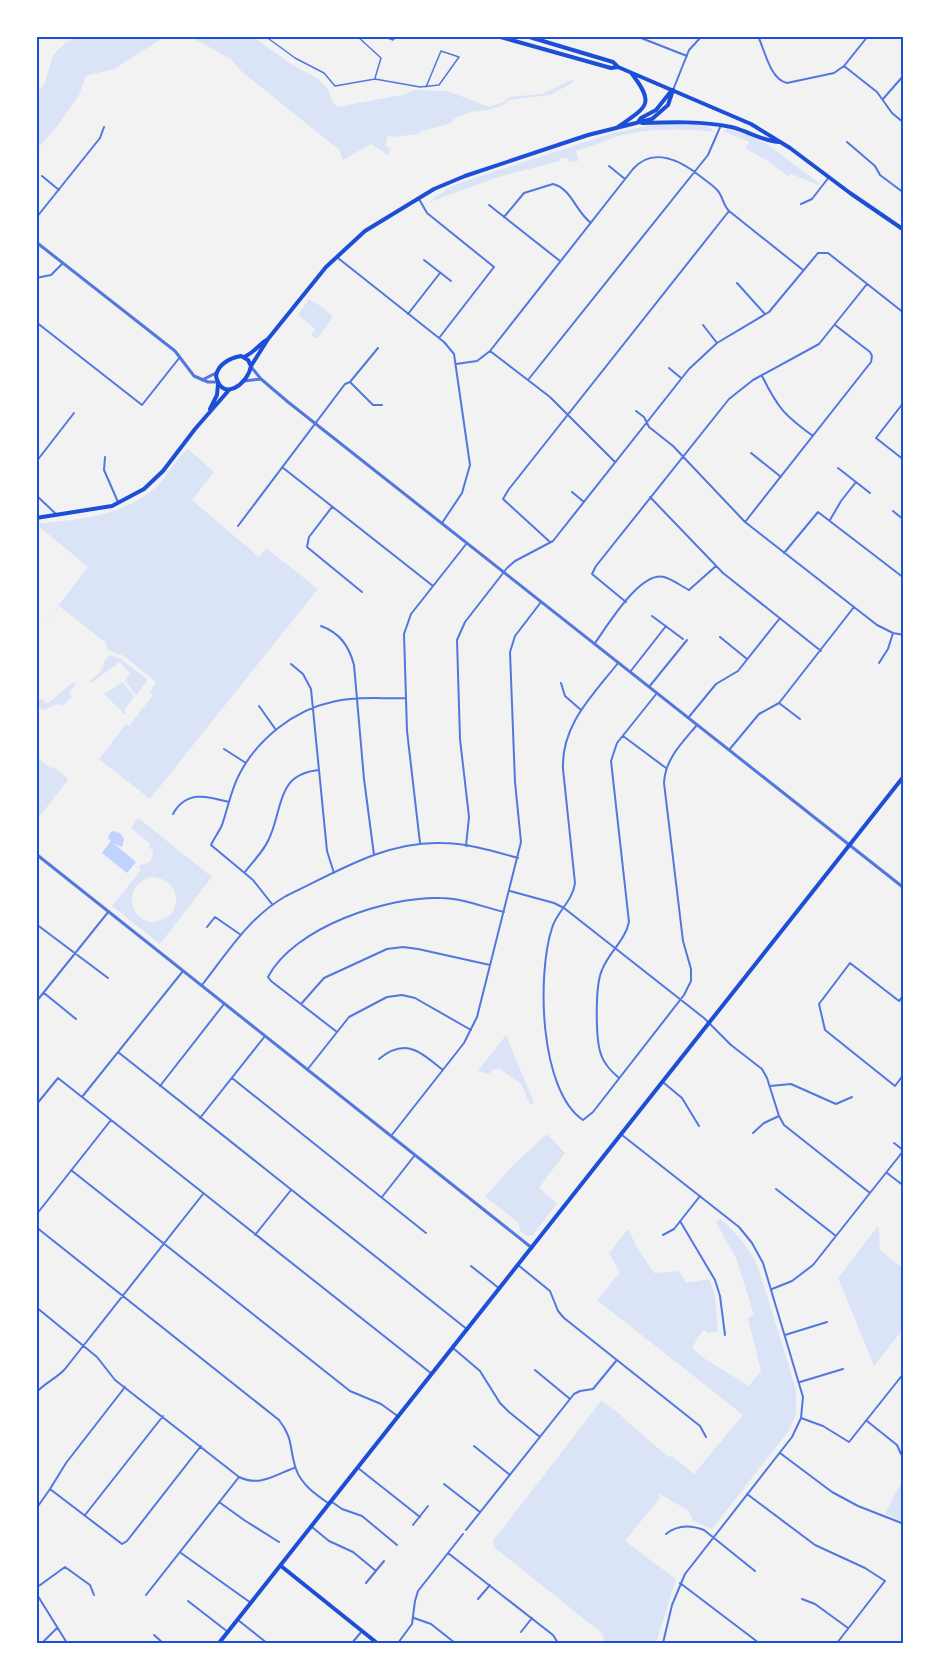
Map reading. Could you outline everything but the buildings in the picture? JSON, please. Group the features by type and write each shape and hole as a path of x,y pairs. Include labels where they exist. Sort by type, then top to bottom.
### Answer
{"main road":[{"path":"497,36 611,68 618,67"},
{"path":"526,36 614,62 618,67 739,118 781,142 904,230"},
{"path":"618,127 643,109 646,102 644,92 632,73"},
{"path":"640,122 641,118 656,110 673,90"},
{"path":"210,410 229,390 236,388 244,381 268,339 336,256 365,231 419,198 465,176 640,122 688,122 721,126 744,131 766,141 781,142"},
{"path":"36,518 91,510 118,503 144,489 154,481 210,410 216,398 218,383 216,373 225,363 253,352 268,339"},
{"path":"244,357 250,361 251,367"},
{"path":"218,383 229,390"},
{"path":"219,1643 904,776"},
{"path":"281,1566 377,1643"}],"street":[{"path":"636,36 687,57"},
{"path":"673,90 694,42 702,36"},
{"path":"758,36 774,74 782,82 793,83 828,75 844,66 868,36"},
{"path":"844,66 874,89 892,113 904,123"},
{"path":"882,99 904,75"},
{"path":"528,380 711,150 721,126"},
{"path":"36,218 100,138 104,127"},
{"path":"847,142 874,166 880,175 904,193"},
{"path":"456,364 477,361 490,351 637,164 648,159 674,159 694,172 718,191 724,206 729,211 804,270"},
{"path":"609,166 625,179"},
{"path":"42,176 59,190"},
{"path":"801,204 812,199 829,177"},
{"path":"504,217 524,193 553,184 567,192 578,212 591,223"},
{"path":"419,198 427,213 494,267 439,338"},
{"path":"489,205 560,261"},
{"path":"550,542 503,499 729,211"},
{"path":"36,242 168,345 191,373 202,380 218,383"},
{"path":"466,846 469,817 460,746 457,640 465,622 504,573 515,561 550,542 681,378 717,344 765,315 775,306 821,251 828,253 904,313"},
{"path":"336,256 451,350 456,364 470,465 462,493 442,524"},
{"path":"424,260 451,281"},
{"path":"36,278 51,275 63,263"},
{"path":"408,314 440,273"},
{"path":"737,283 765,315"},
{"path":"626,602 592,574 650,497 729,399 762,375 812,349 825,338 867,284"},
{"path":"37,324 142,405 180,357"},
{"path":"704,325 717,344"},
{"path":"745,522 871,362 872,356 835,325"},
{"path":"238,526 345,384 350,382 378,348"},
{"path":"490,351 550,398 615,462"},
{"path":"251,367 261,379 315,423 904,888"},
{"path":"669,368 681,378"},
{"path":"202,380 216,373"},
{"path":"762,375 783,412 813,436"},
{"path":"244,381 261,379"},
{"path":"350,382 373,405 382,405"},
{"path":"904,402 876,438 904,460"},
{"path":"636,411 649,427 682,457 745,522 877,625 893,633 904,635"},
{"path":"36,462 74,413"},
{"path":"751,453 781,477"},
{"path":"105,457 104,471 118,503"},
{"path":"281,467 433,586"},
{"path":"838,468 870,493"},
{"path":"830,520 856,482"},
{"path":"572,492 584,502"},
{"path":"36,495 57,515"},
{"path":"650,497 716,566 821,651"},
{"path":"332,507 307,540 309,550 362,592"},
{"path":"893,511 904,520"},
{"path":"784,553 818,512 904,578"},
{"path":"420,843 407,731 405,630 411,614 466,543"},
{"path":"595,644 641,583 648,578 664,577 689,590 716,566"},
{"path":"391,1136 471,1030 490,965 521,842 514,782 510,652 515,636 541,602"},
{"path":"729,750 759,714 779,703 854,608"},
{"path":"650,687 685,640 652,616"},
{"path":"688,718 716,684 738,670 780,618"},
{"path":"321,626 333,631 347,647 354,665 364,779 374,855"},
{"path":"630,672 666,626"},
{"path":"879,663 888,649 893,633"},
{"path":"720,637 747,659"},
{"path":"618,663 581,710 568,732 563,753 564,780 576,877 573,892 555,920 550,934 544,989 544,1022 556,1080 568,1104 583,1120 593,1112 689,987 692,974 683,941 664,783 666,768 671,757 696,725"},
{"path":"291,664 307,680 311,689 327,851 329,864 334,873"},
{"path":"561,684 565,696 581,710"},
{"path":"619,1078 604,1062 597,1036 600,975 606,961 626,933 629,918 611,770 614,748 657,693"},
{"path":"272,904 245,872 211,845 220,829 238,776 246,763 259,745 276,730 313,708 334,701 406,698"},
{"path":"779,703 800,719"},
{"path":"259,706 276,730"},
{"path":"622,736 666,768"},
{"path":"224,749 246,763"},
{"path":"245,872 270,837 289,783 300,774 319,770"},
{"path":"173,814 181,803 192,797 207,796 229,802"},
{"path":"202,985 241,935 272,904 374,855 420,843 443,843 518,858"},
{"path":"36,854 532,1248"},
{"path":"509,891 547,900 564,908 681,999 731,1045 762,1069 779,1116 788,1129 870,1194"},
{"path":"337,1032 268,977 288,951 301,940 356,913 386,903 440,897 504,912"},
{"path":"36,1002 109,911"},
{"path":"207,927 215,917 241,935"},
{"path":"36,924 108,978"},
{"path":"302,1004 324,978 387,949 404,947 418,949 490,965"},
{"path":"904,994 899,1001 850,963 819,1004 823,1026 832,1036 895,1086 904,1074"},
{"path":"82,1097 183,970"},
{"path":"44,993 76,1018"},
{"path":"307,1070 356,1012 387,997 402,995 418,999 471,1030"},
{"path":"160,1086 224,1004"},
{"path":"200,1118 265,1036"},
{"path":"379,1059 394,1048 410,1048 443,1070"},
{"path":"118,1052 468,1330"},
{"path":"36,1105 58,1078 432,1374"},
{"path":"232,1078 426,1233"},
{"path":"662,1082 682,1098 699,1126"},
{"path":"770,1086 791,1084 836,1104 852,1097"},
{"path":"753,1133 764,1123 779,1116"},
{"path":"36,1215 111,1120"},
{"path":"621,1134 746,1235 763,1263 803,1397 801,1418 792,1437 713,1537 680,1583 663,1643"},
{"path":"771,1289 792,1281 807,1271 904,1150 894,1143"},
{"path":"382,1197 415,1155"},
{"path":"71,1170 350,1391 381,1404 399,1417"},
{"path":"886,1172 904,1186"},
{"path":"776,1189 836,1236"},
{"path":"255,1235 291,1190"},
{"path":"36,1393 44,1383 61,1373 204,1193"},
{"path":"663,1235 674,1229 700,1196"},
{"path":"680,1221 715,1280 720,1296 725,1335"},
{"path":"36,1227 279,1420 290,1440 295,1468 308,1488 342,1509 362,1516 397,1545"},
{"path":"471,1266 500,1289"},
{"path":"518,1266 547,1288 564,1318 700,1426 706,1437"},
{"path":"36,1307 84,1345 101,1361 118,1383 239,1477 260,1482 295,1468"},
{"path":"785,1335 827,1322"},
{"path":"453,1348 480,1371 500,1403 540,1437"},
{"path":"466,1530 570,1399 577,1392 593,1389 617,1360"},
{"path":"800,1382 843,1369"},
{"path":"535,1370 570,1399"},
{"path":"801,1418 823,1426 849,1442 904,1373"},
{"path":"899,1380 903,1383"},
{"path":"36,1509 51,1489 66,1462 125,1387"},
{"path":"84,1516 163,1416"},
{"path":"867,1421 897,1445 901,1454"},
{"path":"51,1489 122,1544 127,1541 201,1446"},
{"path":"474,1446 510,1475"},
{"path":"779,1453 832,1492 858,1506 904,1524"},
{"path":"358,1468 420,1517"},
{"path":"146,1594 239,1477"},
{"path":"444,1484 480,1512"},
{"path":"747,1494 814,1545 865,1568 885,1581 837,1643"},
{"path":"219,1502 279,1542"},
{"path":"413,1525 428,1506"},
{"path":"666,1534 676,1528 691,1526 704,1530 755,1570"},
{"path":"312,1527 329,1540 349,1549 376,1571"},
{"path":"398,1643 414,1618 414,1601 418,1591 463,1534"},
{"path":"180,1552 252,1603"},
{"path":"448,1552 553,1635 558,1643"},
{"path":"366,1583 384,1561"},
{"path":"36,1588 65,1568 90,1585 94,1595"},
{"path":"680,1583 759,1643"},
{"path":"478,1599 490,1585"},
{"path":"36,1593 67,1643"},
{"path":"802,1599 815,1604 848,1628"},
{"path":"188,1601 228,1632"},
{"path":"414,1618 428,1622 455,1643"},
{"path":"521,1632 532,1618"},
{"path":"238,1620 267,1643"},
{"path":"42,1643 57,1628"},
{"path":"352,1643 362,1631"},
{"path":"154,1635 164,1643"}],"lane":[{"path":"265,36 295,58 324,73 335,86 375,79 426,87 439,85 459,57 441,51 426,87"},
{"path":"357,36 381,58 375,79"},
{"path":"382,36 393,40 397,36"}],"shaded area":[{"path":"79,36 166,36 114,69 85,78 79,95 61,121 36,148 36,95 45,82 53,55 66,42"},
{"path":"189,36 252,36 291,64 317,78 328,89 337,107 407,94 414,90 447,91 490,107 509,97 542,94 571,80 574,82 550,95 509,100 503,105 471,112 457,117 449,124 422,131 419,134 392,137 390,135 387,137 386,146 391,149 388,155 371,144 343,160 339,150 240,70 231,59"},
{"path":"687,123 710,127 715,132 660,130 619,136 576,151 578,161 569,162 568,158 561,158 560,161 498,177 427,203 452,186 465,181 613,133 651,125"},
{"path":"727,129 767,144 819,183 818,185 791,174 789,177 745,148 750,142 723,131"},
{"path":"309,299 333,317 317,339 311,335 315,329 298,315"},
{"path":"188,449 214,472 192,500 259,557 266,548 318,589 150,799 99,759 126,724 129,726 153,695 150,692 156,682 124,656 109,651 105,642 59,606 36,635 88,567 36,524 101,515 131,504 158,485"},
{"path":"109,655 121,659 148,680 136,695 125,681 130,674 120,662 91,683 89,682 100,672"},
{"path":"73,682 76,684 69,693 72,697 62,706 58,704 43,710 36,705 36,695 47,704"},
{"path":"123,682 134,697 124,710 125,715 104,694"},
{"path":"36,756 52,769 54,767 68,780 36,821"},
{"path":"138,818 212,877 160,944 112,906 141,870 139,867 152,859 153,851 149,847 150,844 131,828","holes":["151,877 158,878 173,889 175,906 172,913 160,920 149,921 140,917 134,910 133,891 140,883"]},
{"path":"506,1035 534,1103 530,1105 522,1085 500,1069 495,1069 488,1074 478,1071"},
{"path":"547,1134 565,1153 539,1188 557,1203 533,1235 527,1236 520,1231 519,1223 485,1197 513,1165"},
{"path":"720,1219 743,1242 759,1270 796,1389 796,1413 790,1429 712,1529 693,1521 689,1511 660,1494 659,1499 625,1541 676,1579 656,1643 601,1643 604,1639 603,1634 494,1547 493,1541 601,1401 617,1412 668,1457 672,1456 694,1474 743,1415 597,1300 620,1272 609,1253 628,1229 654,1273 679,1271 686,1283 709,1279 714,1291 718,1327 716,1332 707,1333 704,1330 692,1348 702,1357 749,1386 761,1371 748,1318 754,1315 736,1258 716,1223"},
{"path":"878,1226 880,1250 904,1269 904,1328 874,1366 838,1278"},
{"path":"904,1477 904,1522 885,1514"}],"water":[{"path":"113,831 120,833 124,839 122,847 113,843 136,862 127,873 102,853 111,841 108,838"}]}
